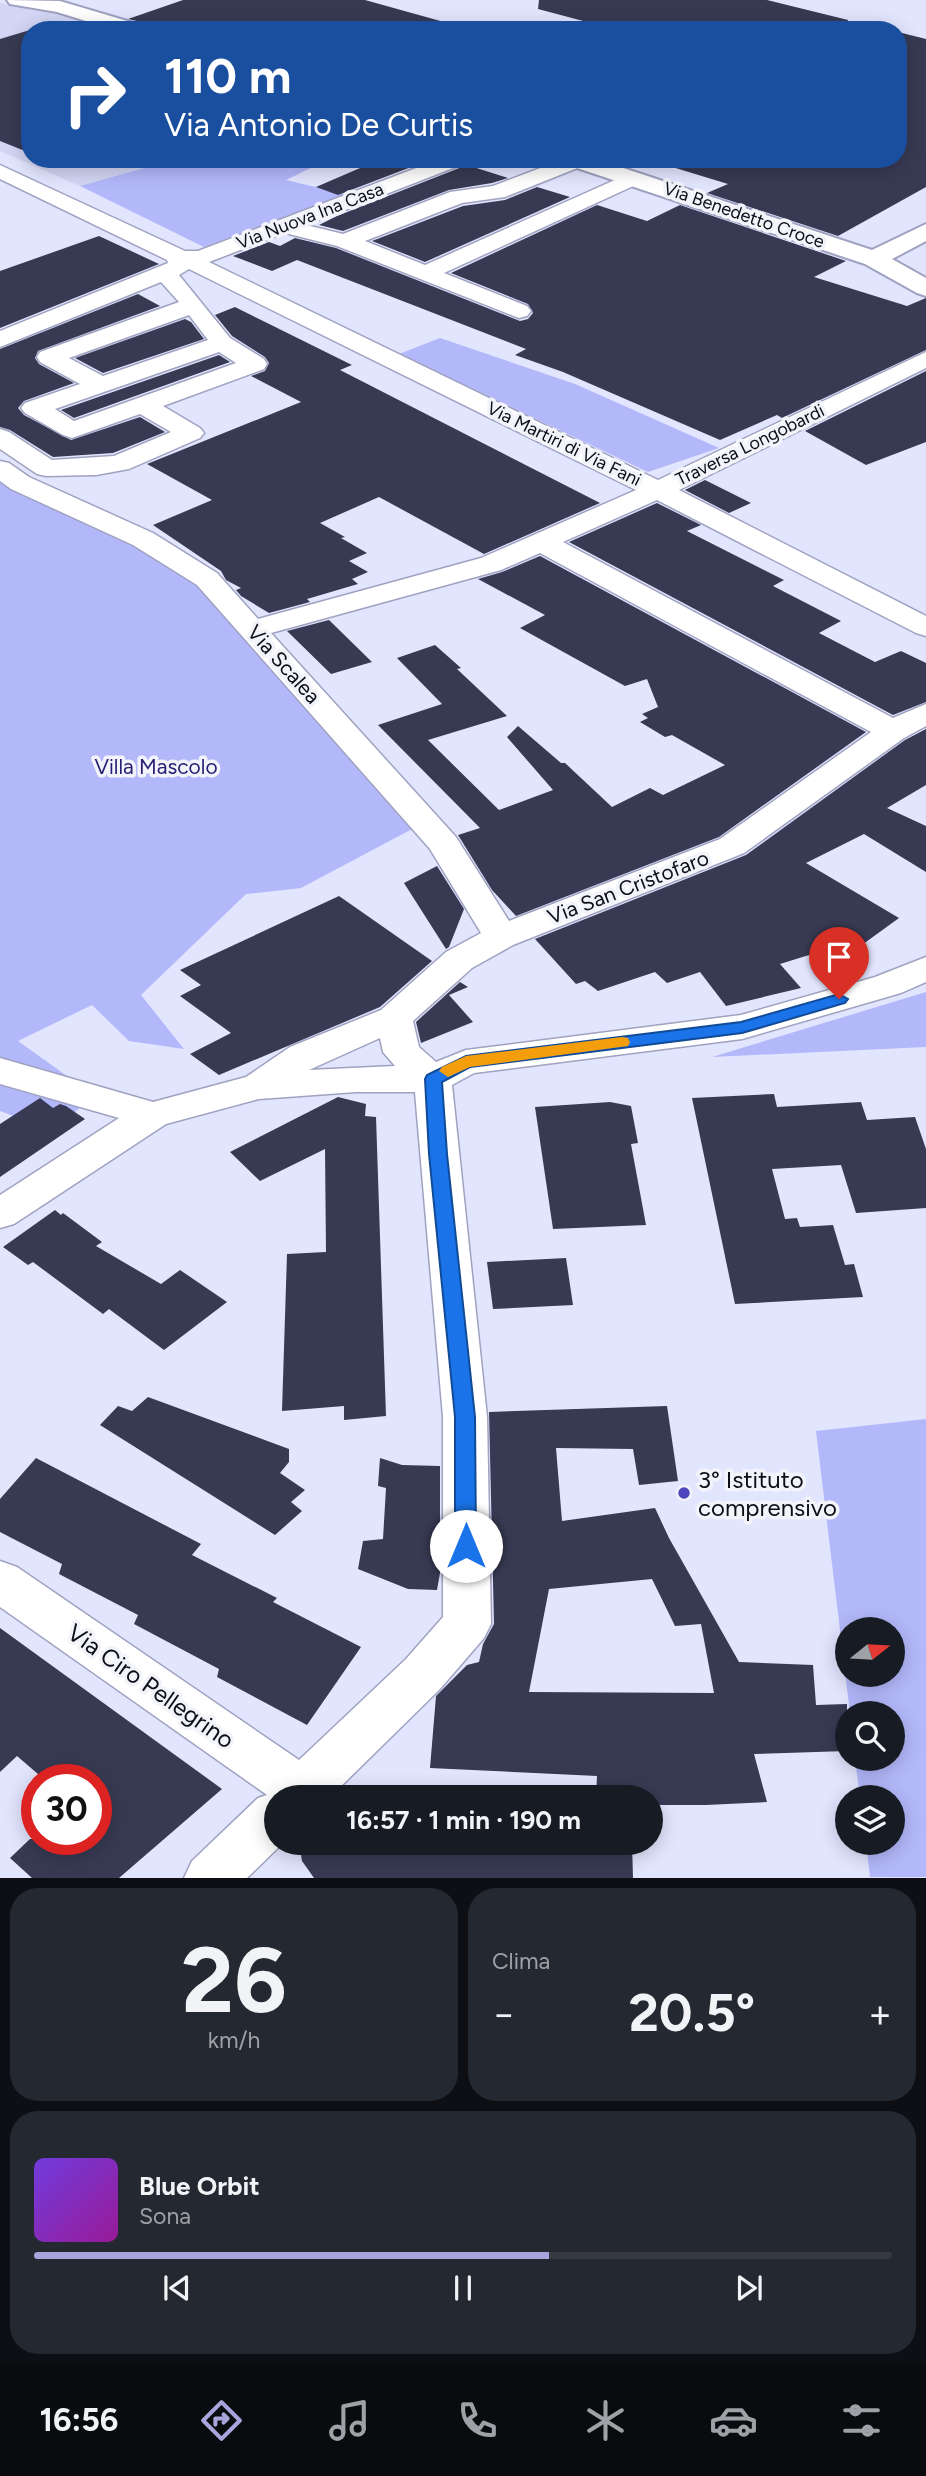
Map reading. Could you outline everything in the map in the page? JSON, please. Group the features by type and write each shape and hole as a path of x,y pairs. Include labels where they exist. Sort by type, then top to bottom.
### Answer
{"main road":[{"path":"18,0 60,7 107,21"},
{"name":"Via Benedetto Croce","path":"602,168 874,259 926,288"},
{"path":"874,259 926,231"}],"street":[{"name":"Via Nuova Ina Casa","path":"0,340 185,264 436,168"},
{"path":"345,240 458,197 498,192 556,168"},
{"name":"Via Martiri di Via Fani","path":"0,171 185,264 659,490 926,627"},
{"path":"428,272 635,178"},
{"path":"405,180 458,197"},
{"path":"284,226 345,240 519,311"},
{"path":"34,408 72,430 255,365 222,344 194,305 185,264"},
{"path":"103,386 49,357 194,305"},
{"path":"0,418 103,386 222,344"},
{"name":"Traversa Longobardi","path":"254,629 491,564 659,490 926,359"},
{"path":"0,437 46,468 96,467 120,463 191,433 143,405"},
{"name":"Via Scalea","path":"0,469 20,483 143,539 207,579 443,844 501,937"},
{"path":"541,542 893,731"},
{"name":"Via San Cristofaro","path":"259,1086 303,1056 394,1018 459,960 501,937 732,846 893,731 926,713"},
{"path":"0,1214 153,1115 259,1086 356,1079 433,1079 466,1062 742,1027 888,985 926,968"},
{"path":"308,1785 424,1674 467,1624 465,1417 433,1079 402,1052 394,1018"},
{"path":"0,1071 153,1115"},
{"name":"Via Ciro Pellegrino","path":"0,1581 270,1785"},
{"path":"210,1878 264,1827"}],"shaded area":[{"path":"0,3 61,13 87,21 21,21 21,160 0,151"},
{"path":"39,168 144,168 80,186"}],"green space":[{"path":"144,168 311,168 286,180 345,194 204,247 80,186"},
{"path":"440,338 575,384 719,448 648,472 399,354"},
{"name":"Villa Mascolo","path":"0,481 113,531 203,584 416,827 301,888 246,894 141,995 184,1049 129,1041 92,1005 18,1041 95,1096 52,1130 0,1111"},
{"path":"926,992 926,1047 712,1057"},
{"path":"926,1419 926,1877 870,1877 867,1855 905,1855 905,1785 858,1785 857,1771 905,1771 905,1701 849,1701 847,1687 905,1687 905,1617 838,1617 816,1431"}],"building":[{"path":"183,0 365,0 440,21 136,21 128,19"},
{"path":"539,0 767,0 848,20 583,21 538,9"},
{"path":"21,33 21,149 0,141 0,39"},
{"path":"907,34 926,39 926,187 838,236 707,193 728,184 676,168 907,168"},
{"path":"360,168 408,168 338,195 316,187"},
{"path":"459,168 476,168 508,178 449,190 343,231 319,225"},
{"path":"537,187 570,197 425,262 372,241 463,206 505,200"},
{"path":"597,205 647,221 680,205 846,261 814,277 907,306 926,298 926,350 782,418 777,415 720,440 563,372 515,355 526,349 297,260 272,271 233,256 269,242 280,246 295,238 336,248 520,321 528,319 533,313 528,304 451,273"},
{"path":"99,236 159,264 0,328 0,271"},
{"path":"138,294 160,306 38,351 35,358 39,364 74,383 24,401 18,408 24,415 71,440 140,417 165,432 113,453 53,457 10,430 0,427 0,349"},
{"path":"235,307 352,365 340,370 600,503 484,554 379,497 320,523 367,553 349,561 368,572 352,579 358,584 307,599 310,602 269,613 241,596 236,590 241,588 226,580 221,571 153,525 212,500 147,464 301,402 251,376 265,371 269,363 265,357 232,336 215,315"},
{"path":"185,319 191,322 204,339 103,373 75,358"},
{"path":"219,355 230,362 74,418 61,410"},
{"path":"926,371 926,442 866,465 805,431"},
{"path":"705,480 751,503 729,513 685,490"},
{"path":"657,503 701,525 687,531 784,580 773,586 841,621 819,633 875,662 901,651 926,663 926,702 893,715 569,542"},
{"path":"540,556 866,732 719,837 516,916 492,890 458,835 480,828 378,725 442,704 397,658 435,645 507,716 428,740 499,810 553,790 507,737 518,726 561,763 565,763 612,807 650,788 663,795 725,765 672,735 665,737 640,722 648,718 642,714 658,707 647,679 625,686 520,628 545,615 478,579"},
{"path":"329,620 372,662 331,674 287,631"},
{"path":"926,729 926,785 887,808 926,826 926,872 864,834 806,863 899,918 859,947 851,942 780,964 801,988 726,1006 700,972 667,983 655,972 598,991 585,981 576,984 535,939 746,855 905,740"},
{"path":"437,866 464,909 446,949 404,883"},
{"path":"339,896 432,961 380,1007 219,1075 190,1054 231,1033 180,996 201,985 180,970"},
{"path":"460,982 468,987 449,995 473,1022 421,1043 416,1022"},
{"path":"774,1094 777,1107 861,1102 867,1120 915,1117 926,1149 926,1208 856,1213 841,1165 772,1169 785,1219 797,1218 800,1227 833,1225 845,1265 854,1264 863,1297 735,1304 692,1098"},
{"path":"338,1097 366,1104 365,1116 376,1117 386,1416 344,1420 344,1406 282,1411 287,1254 326,1252 325,1149 260,1181 230,1152"},
{"path":"40,1098 53,1108 60,1104 66,1106 85,1119 0,1177 0,1124"},
{"path":"610,1102 631,1106 638,1143 631,1144 646,1225 553,1229 535,1107"},
{"path":"55,1210 102,1242 96,1246 161,1284 180,1270 227,1302 164,1350 109,1309 103,1314 33,1262 28,1265 3,1247"},
{"path":"566,1258 573,1305 493,1309 487,1262"},
{"path":"148,1397 289,1449 289,1462 280,1473 305,1490 291,1502 302,1511 275,1535 100,1425 118,1406 132,1411"},
{"path":"667,1406 678,1481 639,1485 633,1449 556,1448 562,1521 655,1508 739,1662 813,1665 816,1705 835,1704 835,1751 754,1754 767,1802 706,1805 663,1805 663,1785 597,1785 597,1776 430,1768 436,1696 467,1665 479,1662 483,1644 494,1624 489,1412","holes":["652,1579 675,1626 701,1624 714,1693 529,1692 549,1589"]},
{"path":"36,1458 201,1544 192,1555 277,1598 273,1602 361,1647 307,1725 217,1677 219,1669 134,1624 138,1615 59,1574 62,1564 0,1532 0,1499"},
{"path":"380,1458 402,1465 440,1466 440,1573 437,1590 408,1589 358,1569 363,1541 383,1539 386,1488 378,1486"},
{"path":"0,1628 222,1789 119,1878 32,1878 10,1858 21,1848 21,1855 112,1855 112,1764 26,1764 17,1756 0,1772"},
{"path":"301,1855 632,1855 633,1878 314,1878"}],"slow traffic":[{"path":"448,1071 466,1062 622,1042"}],"place":[{"name":"3° Istituto comprensivo","path":"684,1493"}],"route":[{"path":"466,1546 465,1417 433,1079 466,1062 742,1027 839,999"}]}
